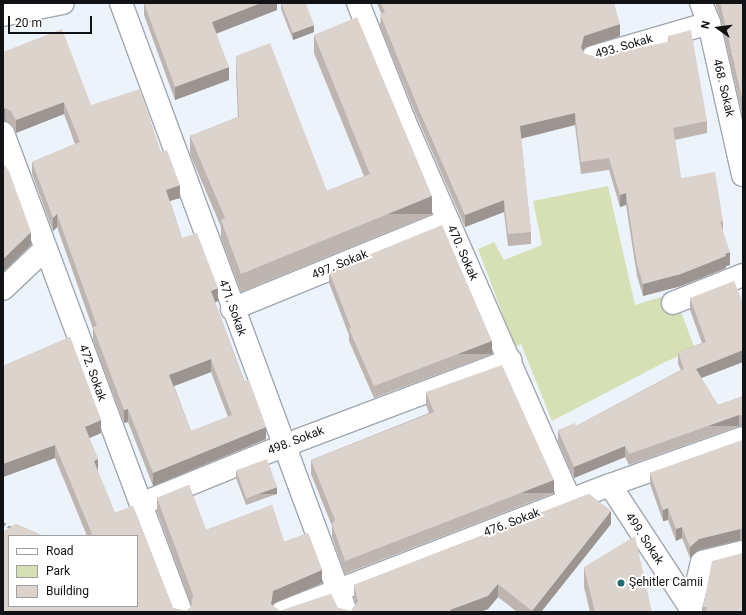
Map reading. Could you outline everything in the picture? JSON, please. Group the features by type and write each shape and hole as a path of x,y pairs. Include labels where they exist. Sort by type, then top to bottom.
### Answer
{"street":[{"path":"3,15 63,3"},
{"name":"471. Sokak","path":"121,3 232,309 346,612"},
{"name":"470. Sokak","path":"358,3 404,120 570,500"},
{"name":"493. Sokak","path":"593,57 705,13"},
{"name":"468. Sokak","path":"705,13 743,175"},
{"name":"472. Sokak","path":"3,133 181,612"},
{"name":"497. Sokak","path":"232,309 448,221"},
{"path":"3,289 45,249"},
{"path":"673,302 743,275"},
{"name":"498. Sokak","path":"141,504 283,446 510,360"},
{"name":"476. Sokak","path":"282,612 570,500 743,438"},
{"name":"499. Sokak","path":"610,485 690,611"},
{"path":"690,611 702,562 743,552"}],"path":[{"path":"3,523 16,532"}],"green space":[{"path":"608,186 635,305 674,293 695,349 665,362 552,421 521,344 515,347 478,249 494,242 504,260 542,245 533,201"}],"building":[{"path":"144,3 261,3 212,22 229,67 175,87"},
{"path":"281,3 306,3 314,25 293,33"},
{"path":"381,3 614,3 620,24 584,36 581,48 585,54 597,57 627,48 627,50 669,42 668,36 691,30 707,121 673,128 681,178 715,172 723,221 720,222 730,252 725,254 726,256 681,274 643,284 637,264 626,193 620,195 609,158 581,162 575,113 520,126 531,232 508,234 504,200 465,215 416,103 380,14 385,12"},
{"path":"720,3 743,3 743,103 721,6"},
{"path":"357,17 432,196 241,274 221,220 225,218 190,136 239,117 236,56 270,43 327,191 370,174 314,35"},
{"path":"62,29 91,105 140,89 161,152 167,150 180,185 166,190 182,238 197,233 218,288 211,291 244,381 249,380 266,427 153,473 128,409 124,410 93,327 97,326 57,214 53,218 32,162 80,142 64,102 16,120 11,111 5,108 3,109 3,52","holes":["211,359 232,415 191,431 169,375"]},
{"path":"3,163 9,171 31,232 3,259"},
{"path":"442,225 492,341 374,386 349,329 351,328 329,271"},
{"path":"734,281 743,303 743,350 696,369 718,405 743,396 743,416 739,415 629,454 625,446 574,467 558,430 575,423 576,426 684,369 678,352 706,342 690,298"},
{"path":"70,337 101,420 85,427 98,459 94,461 115,513 133,506 173,608 186,611 191,607 193,595 157,498 189,485 206,530 272,505 284,542 308,533 322,570 273,591 271,604 280,611 331,594 338,608 351,611 358,601 354,585 589,494 611,511 532,611 498,584 488,596 450,610 451,612 3,612 3,532 16,524 41,535 8,535 8,607 138,607 138,535 90,535 92,534 55,445 3,464 3,366"},
{"path":"502,365 554,480 345,561 332,524 335,520 311,460 434,412 426,392"},
{"path":"743,440 743,529 699,539 690,547 682,527 676,529 668,508 663,510 650,473"},
{"path":"267,459 277,487 246,498 236,470"},
{"path":"635,536 652,612 595,612 584,567"},
{"path":"743,553 743,612 706,612 707,607 703,607 712,561"}],"place":[{"name":"Şehitler Camii","path":"621,583"}]}
